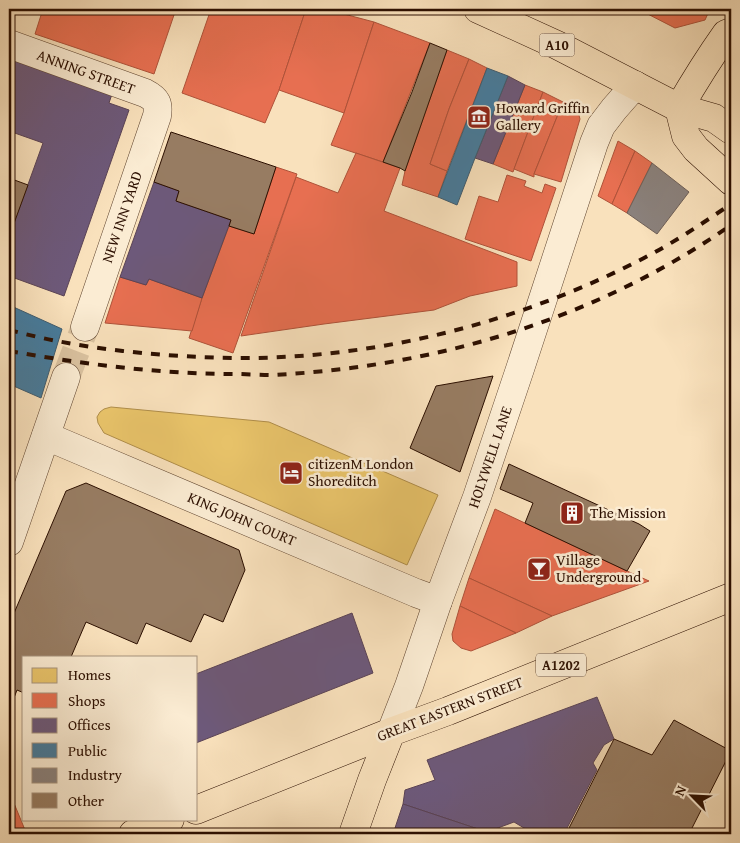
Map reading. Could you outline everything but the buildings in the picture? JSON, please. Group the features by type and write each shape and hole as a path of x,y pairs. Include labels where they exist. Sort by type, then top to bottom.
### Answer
{"main road":[{"name":"A10","path":"478,9 557,45 679,108 714,118 731,130"},
{"path":"731,32 726,34 715,49 679,108 686,136 696,149 731,181"},
{"name":"GREAT EASTERN STREET","path":"198,809 731,597"},
{"name":"HOLYWELL LANE","path":"353,834 391,732"},
{"path":"133,834 168,820"}],"street":[{"name":"ANNING STREET","path":"9,44 145,93 153,97 158,107"},
{"name":"HOLYWELL LANE","path":"391,732 492,451 594,143 601,126 635,85"},
{"name":"NEW INN YARD","path":"85,327 157,116 158,107"},
{"path":"9,542 66,377"},
{"name":"KING JOHN COURT","path":"46,436 438,601"}],"tunnel":[{"path":"66,377 85,327"}],"railway":[{"path":"9,330 92,347 200,357 257,358 315,355 372,348 429,337 485,322 539,304 592,283 678,239 731,204"},
{"path":"9,351 121,367 207,374 272,375 333,370 394,361 454,349 570,312 626,287 679,258 731,225"}],"place":[{"name":"Howard Griffin Gallery","path":"479,117"},
{"name":"citizenM London Shoreditch","path":"291,473"},
{"name":"The Mission","path":"572,513"},
{"name":"Village Underground","path":"539,569"}]}
